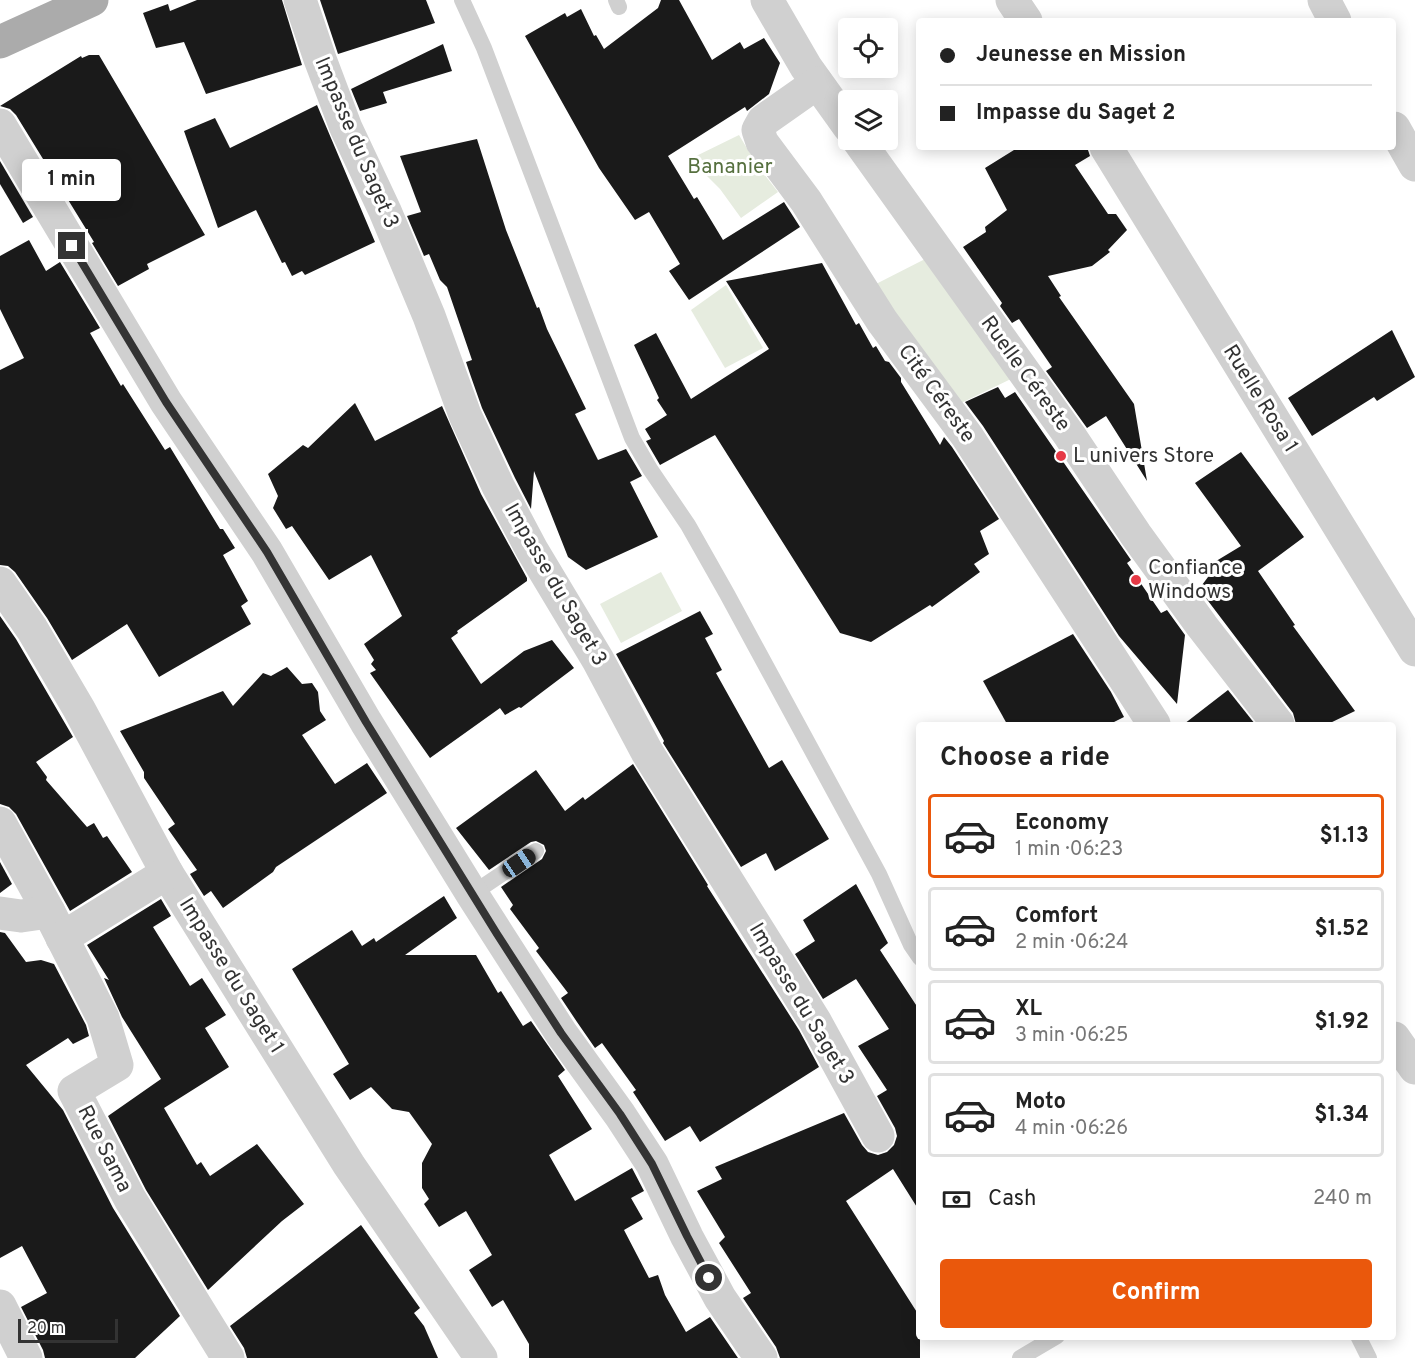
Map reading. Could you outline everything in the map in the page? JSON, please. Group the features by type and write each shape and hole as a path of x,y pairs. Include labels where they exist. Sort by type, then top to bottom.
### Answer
{"main road":[{"path":"0,42 92,0"}],"street":[{"name":"Impasse du Saget 3","path":"300,0 346,128 390,222 429,316 465,415 498,486 532,550 598,660 647,752 815,1021 878,1136"},
{"path":"767,0 806,67 838,111"},
{"path":"1012,0 1024,18"},
{"path":"1324,0 1333,18"},
{"name":"Cité Céreste","path":"818,83 763,121 758,130 762,142 806,201 882,321 967,436 1153,722"},
{"path":"0,125 166,402 267,552 366,722 472,894 561,1033 620,1114 652,1164 720,1298 761,1358"},
{"path":"1396,132 1415,165"},
{"name":"Ruelle Céreste","path":"865,150 1063,427 1136,535 1202,626 1276,722"},
{"name":"Ruelle Rosa 1","path":"1108,150 1415,650"},
{"name":"Impasse du Saget 1","path":"0,583 32,629 79,709 167,873 349,1165 481,1358"},
{"name":"Rue Sama","path":"0,823 26,922 103,1018 117,1065 74,1091 130,1199 228,1358"},
{"path":"26,922 167,873"},
{"path":"1396,1041 1415,1068"},
{"path":"0,1306 26,1358"}],"lane":[{"path":"462,0 484,48 632,438 688,525 727,594 873,864 916,952"},
{"path":"472,894 536,851"},
{"path":"1020,1358 1050,1340"},
{"path":"1360,1340 1368,1358"}],"green space":[{"name":"Bananier","path":"739,135 757,165 778,192 741,218 720,189 690,159"},
{"path":"929,257 1013,378 959,404 874,285"},
{"path":"726,285 763,348 725,368 691,310"},
{"path":"661,572 682,611 621,643 600,604"}],"building":[{"path":"197,0 282,0 302,65 206,94 184,42 156,48 143,13 168,4 170,11"},
{"path":"320,0 426,0 435,23 338,54"},
{"path":"661,0 679,0 712,60 740,42 744,49 764,38 780,63 769,94 747,111 745,107 668,156 694,199 697,197 723,240 784,202 800,227 689,300 669,271 680,264 649,212 635,220 599,168 525,36 565,13 567,17 581,9 594,36 596,35 604,49 658,8"},
{"path":"443,44 452,71 383,92 387,103 360,111 351,89"},
{"path":"99,55 205,235 147,264 149,269 118,286 92,243 94,242 16,115 10,109 0,106 81,56 82,58"},
{"path":"317,105 375,242 305,275 302,271 292,276 285,262 282,263 256,210 218,228 184,131 215,118 230,148"},
{"path":"477,139 506,230 537,308 539,307 547,329 586,409 575,414 598,460 626,449 642,476 630,482 658,537 586,570 568,557 534,471 531,509 515,478 482,408 466,362 472,360 447,287 440,280 429,254 424,256 407,216 421,212 400,156"},
{"path":"1014,150 1088,150 1090,156 1075,165 1108,214 1116,214 1127,230 1108,250 1110,252 1092,266 1048,276 1061,296 1059,297 1134,404 1147,481 1106,416 1087,428 1046,371 1052,367 1019,319 1012,323 1000,306 1002,303 963,247 986,232 985,227 1007,210 985,168"},
{"path":"0,161 33,217 23,223 0,184"},
{"path":"29,240 46,271 60,262 100,328 90,333 121,386 123,384 165,450 170,447 220,529 223,529 235,548 223,555 248,601 241,606 251,624 159,677 127,624 72,660 47,618 15,572 8,566 0,565 0,370 24,358 0,309 0,256"},
{"path":"822,263 856,325 859,323 873,348 876,346 885,361 889,362 901,378 901,382 940,445 944,437 952,447 999,519 980,531 989,554 974,564 980,572 932,607 930,605 871,642 840,633 715,435 660,465 646,441 651,439 645,429 667,415 657,400 659,398 634,345 656,333 691,399 769,349 726,281"},
{"path":"1392,330 1415,377 1377,401 1374,397 1312,436 1288,398"},
{"path":"998,387 1005,398 1015,392 1131,560 1127,563 1161,613 1167,610 1185,635 1177,704 1119,636 983,426 965,402"},
{"path":"355,403 375,441 442,406 481,494 527,578 527,581 457,631 458,633 451,638 481,684 524,651 552,640 574,668 521,708 505,715 500,708 430,758 370,673 376,670 371,664 374,660 364,644 402,616 371,555 329,580 292,526 286,529 273,508 278,496 268,474 303,445 308,448"},
{"path":"1241,452 1304,537 1258,571 1295,625 1293,626 1355,711 1332,722 1295,722 1293,713 1199,589 1208,577 1203,569 1241,546 1195,483"},
{"path":"700,611 713,634 705,638 722,670 716,673 769,768 782,760 829,839 775,871 766,853 741,867 663,743 664,741 616,654"},
{"path":"0,616 16,639 73,737 36,762 47,777 46,780 87,827 94,823 103,838 107,836 132,872 70,911 16,814 9,807 0,804"},
{"path":"1073,634 1111,692 1124,717 1114,722 1006,722 983,681"},
{"path":"287,667 302,684 312,683 318,692 320,711 326,720 302,735 335,784 367,763 387,793 276,867 273,872 223,908 211,891 204,896 190,874 197,870 168,829 175,824 144,778 144,772 120,731 223,691 233,706 263,673 271,676"},
{"path":"1228,690 1253,722 1187,722"},
{"path":"633,764 707,886 799,1030 819,1067 700,1142 690,1126 665,1141 633,1092 636,1090 602,1043 595,1048 577,1022 561,998 568,993 536,951 539,948 510,909 513,905 501,887 542,859 546,851 544,845 536,841 531,842 489,870 456,828 536,770 565,811 583,797 585,800"},
{"path":"0,862 12,884 0,893"},
{"path":"856,884 888,943 880,950 916,1005 916,1206 893,1169 846,1201 916,1311 916,1340 920,1340 920,1358 780,1358 776,1347 743,1298 751,1293 719,1243 725,1237 697,1191 722,1179 715,1167 844,1113 868,1152 878,1155 887,1152 894,1145 897,1136 895,1128 877,1096 887,1090 858,1046 889,1029 856,979 823,999 795,954 815,941 803,920"},
{"path":"444,896 457,918 405,955 476,955 498,993 501,991 523,1026 531,1021 565,1070 558,1076 592,1129 549,1155 575,1201 632,1168 644,1191 631,1198 643,1219 624,1230 649,1278 658,1275 665,1295 686,1332 710,1317 738,1358 529,1358 529,1344 503,1300 492,1307 469,1270 492,1255 466,1211 439,1227 424,1204 429,1199 422,1188 422,1163 432,1144 409,1112 392,1109 371,1087 350,1100 333,1074 349,1064 292,969 352,930 362,946 374,938 376,942"},
{"path":"161,899 171,916 153,927 190,986 202,978 226,1015 205,1028 229,1067 164,1108 197,1165 201,1162 210,1176 257,1144 304,1204 282,1221 208,1290 146,1190 108,1116 161,1079 122,1017 104,978 109,980 87,945"},
{"path":"0,932 5,933 26,962 41,960 54,964 86,1025 89,1036 73,1044 68,1038 26,1065 63,1110 113,1208 180,1316 135,1358 45,1358 21,1307 47,1293 22,1246 0,1258"},
{"path":"361,1225 420,1308 414,1313 424,1326 438,1358 247,1358 244,1348 230,1326"}],"place":[{"name":"L univers Store","path":"1061,456"},
{"name":"Confiance Windows","path":"1136,580"}],"route":[{"path":"72,246 166,402 267,552 366,722 497,934 561,1033 620,1114 652,1164 709,1278"}]}
